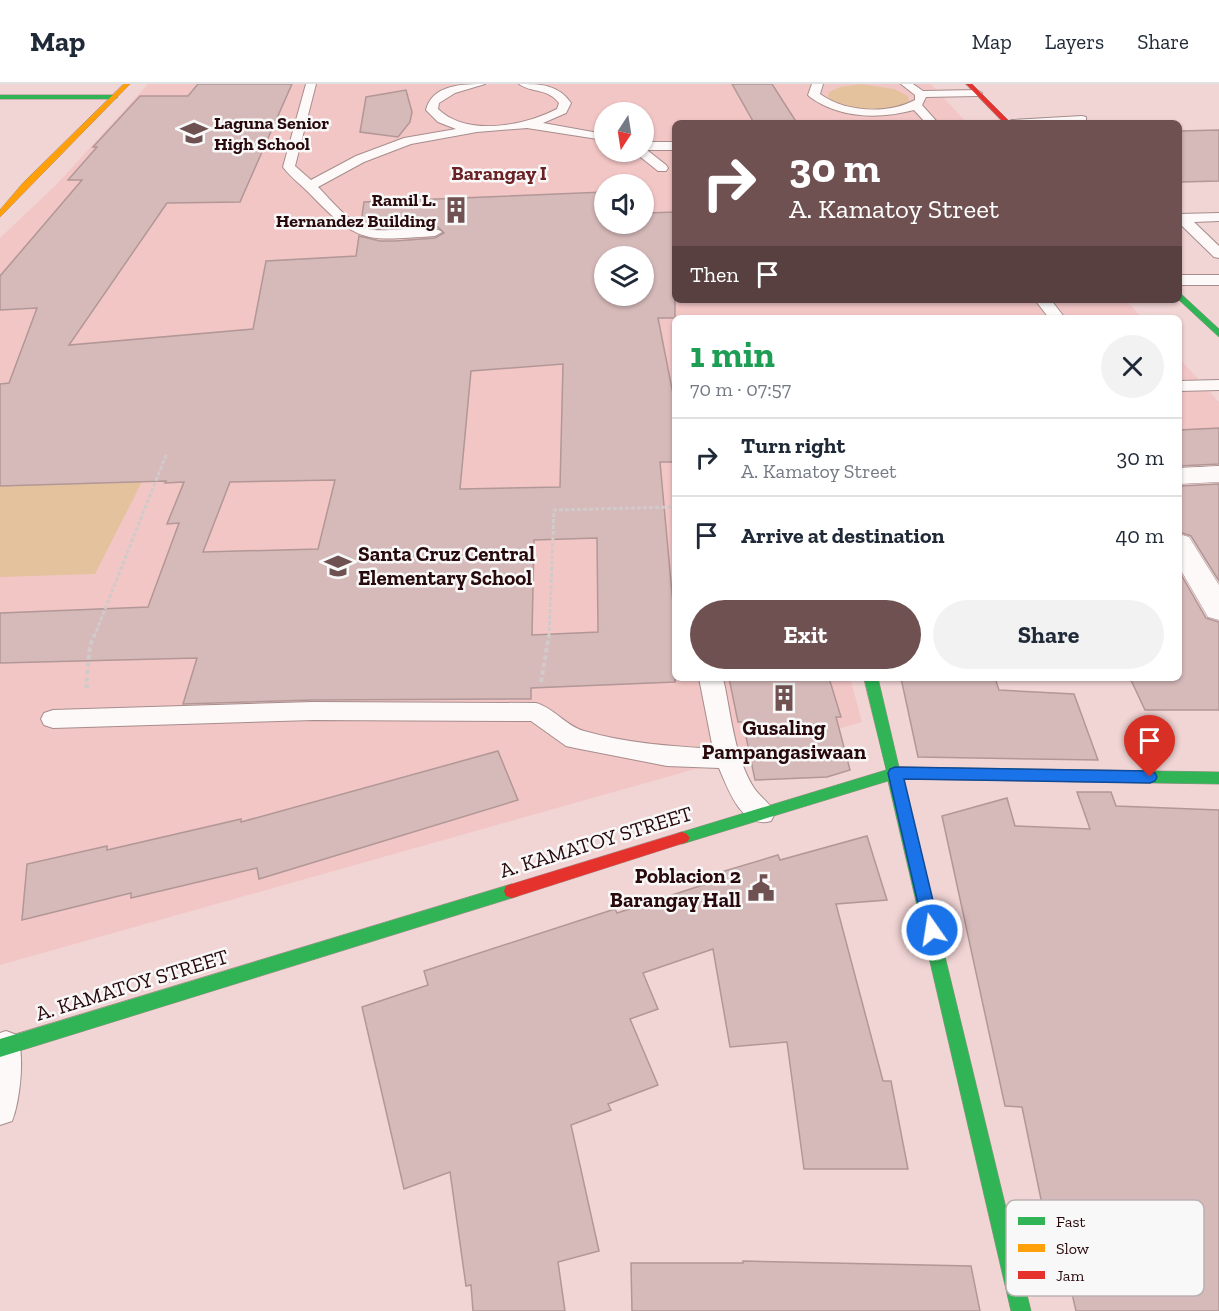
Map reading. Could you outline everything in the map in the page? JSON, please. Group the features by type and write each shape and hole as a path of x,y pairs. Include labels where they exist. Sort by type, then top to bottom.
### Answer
{"street":[{"path":"0,215 26,185 127,84"},
{"path":"973,89 1007,120"},
{"path":"0,97 115,97"},
{"path":"1182,298 1219,334"},
{"path":"1182,476 1219,474"},
{"path":"1182,548 1219,610"},
{"path":"872,681 1006,1247"},
{"name":"A. KAMATOY STREET","path":"3,1047 895,773 1219,778"},
{"path":"1017,1296 1021,1311"}],"lane":[{"path":"311,84 289,167 354,228 376,234 435,232"},
{"path":"471,84 431,96 432,110 440,118 456,124 479,128"},
{"path":"526,84 546,88 559,95 565,103 562,111 549,119 529,125"},
{"path":"559,95 570,84"},
{"path":"818,84 814,87 814,95 824,103 833,117"},
{"path":"906,84 930,120"},
{"path":"824,103 850,110 871,112 902,110 918,99 973,89"},
{"path":"562,111 594,131"},
{"path":"871,112 877,120"},
{"path":"408,141 440,118"},
{"path":"1064,120 1082,119"},
{"path":"310,186 360,159 408,141 479,128 529,125 594,135"},
{"path":"654,146 672,146"},
{"path":"654,162 662,168"},
{"path":"1182,218 1219,217"},
{"path":"1182,220 1219,254"},
{"path":"1182,280 1219,280"},
{"path":"1045,303 1055,315"},
{"path":"1182,386 1219,385"},
{"path":"712,681 728,759 744,795 762,813"},
{"path":"53,719 313,711 536,712 575,739 667,756 728,759"},
{"path":"0,1109 3,1047"}],"path":[{"path":"96,689 86,686 90,646 166,455"},
{"path":"536,712 549,641 554,510 672,507"}],"shaded area":[{"name":"Santa Cruz Central Elementary School","path":"148,84 931,84 964,120 672,120 672,303 1129,303 1139,315 672,315 672,681 851,681 862,722 0,965 0,238 57,184"},
{"path":"861,84 894,89 908,96 909,104 896,110 852,109 829,100 829,92 840,87"},
{"path":"1182,361 1219,402 1219,430 1182,432"},
{"path":"0,462 151,464 95,574 0,577"}],"building":[{"path":"198,84 292,84 240,202 167,203 69,345 253,329 266,261 356,256 359,236 380,241 395,241 435,238 444,233 438,227 429,226 369,227 361,223 364,202 594,192 594,234 654,234 654,213 672,212 672,303 675,303 675,315 672,315 672,318 658,318 672,389 672,462 660,462 672,593 672,681 675,682 531,688 531,699 313,700 183,704 197,658 0,663 0,613 148,607 179,523 167,524 184,482 0,486 0,384 9,383 37,308 0,310 0,276 82,180 68,180 97,147 93,147 140,96 188,96","holes":["563,364 560,487 460,489 471,371","335,480 318,549 203,552 230,482","597,538 598,632 532,635 534,540"]},
{"path":"732,84 772,84 795,120 752,120"},
{"path":"406,90 412,112 410,122 398,137 360,132 366,97"},
{"path":"1219,130 1219,181 1182,182 1182,131"},
{"path":"1219,428 1219,464 1182,466 1182,430"},
{"path":"1219,484 1219,581 1191,536 1182,533 1182,486"},
{"path":"1182,576 1206,618 1219,622 1219,710 1145,710 1131,681 1182,681"},
{"path":"730,681 830,681 841,717 836,717 850,770 827,777 755,780 743,722 738,722"},
{"path":"902,681 996,681 999,690 1074,694 1098,760 918,757"},
{"path":"498,751 518,800 259,879 257,868 131,898 131,893 22,920 27,864 107,846 107,850 241,819 241,822"},
{"path":"1077,792 1111,792 1116,806 1219,810 1219,1311 1076,1311 1073,1296 1204,1296 1204,1200 1041,1200 1022,1107 1005,1106 942,816 1007,798 1015,826 1090,829"},
{"path":"867,836 887,900 836,904 883,1081 891,1081 908,1169 804,1169 787,1042 730,1047 713,949 643,973 658,1009 630,1019 658,1085 608,1104 611,1110 571,1125 599,1251 558,1262 565,1311 473,1311 471,1285 466,1286 450,1172 404,1189 362,1007 428,985 424,971 615,909 617,913 721,879 718,873 778,855 780,860"},
{"path":"743,1261 971,1266 980,1311 632,1311 631,1263 743,1263"}],"traffic: fast":[{"path":"0,97 115,97"},
{"path":"1182,298 1219,334"},
{"path":"872,681 1006,1248"},
{"path":"682,838 895,773 1219,778"},
{"path":"0,1048 512,891"},
{"path":"1017,1296 1021,1311"}],"traffic: slow":[{"path":"0,215 26,185 127,84"}],"traffic: jam":[{"path":"969,84 1005,120"},
{"path":"512,891 682,838"}],"place":[{"name":"Laguna Senior High School","path":"194,133"},
{"name":"Ramil L. Hernandez Building","path":"456,210"},
{"name":"Santa Cruz Central Elementary School","path":"338,566"},
{"name":"Gusaling Pampangasiwaan","path":"784,698"},
{"name":"Poblacion 2 Barangay Hall","path":"761,888"}],"district":[{"name":"Barangay I","path":"499,173"}],"route":[{"path":"932,930 895,773 1150,777"}]}
